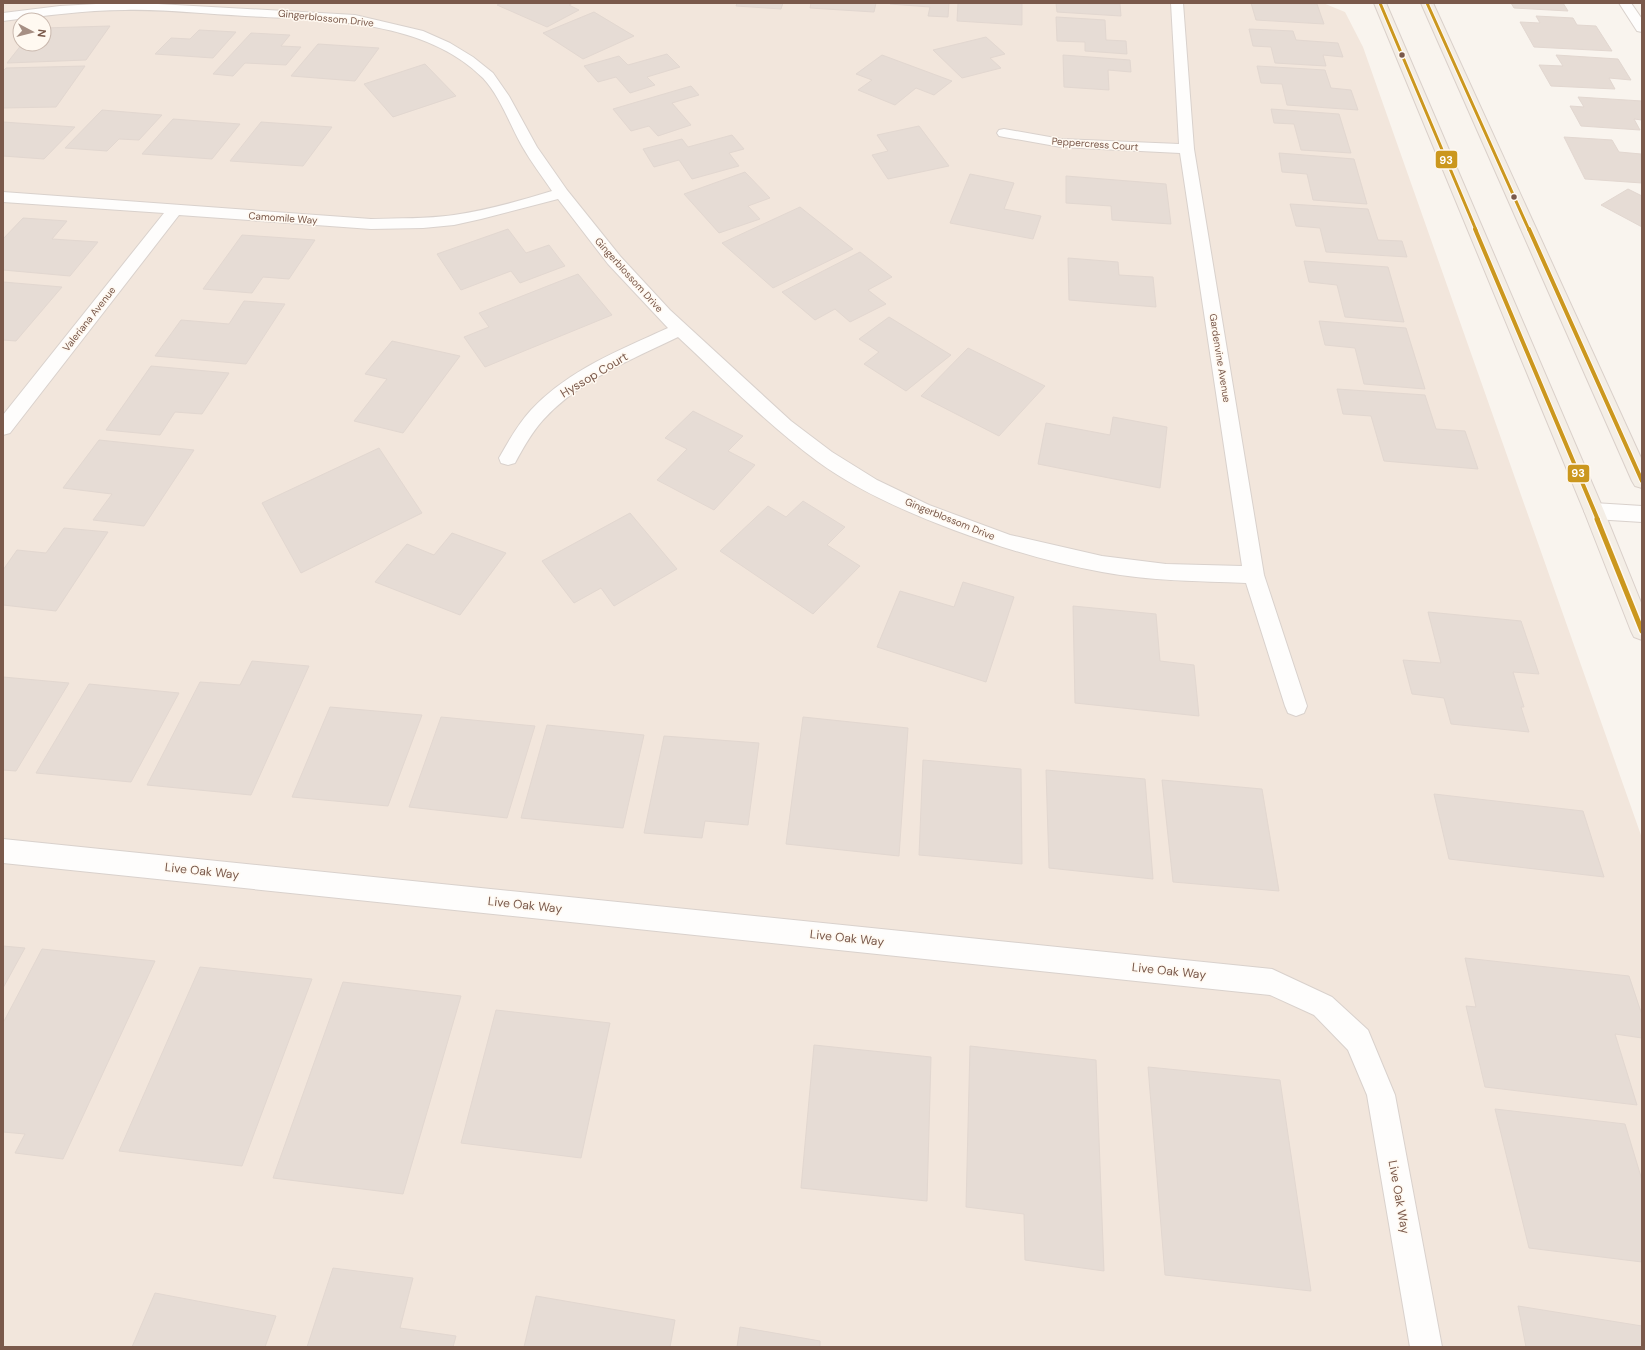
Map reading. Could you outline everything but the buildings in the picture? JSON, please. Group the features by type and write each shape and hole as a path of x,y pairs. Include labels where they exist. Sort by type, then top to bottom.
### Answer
{"main road":[{"path":"1380,3 1594,512 1642,631"},
{"path":"1427,3 1642,481"}],"street":[{"name":"Gardenvine Avenue","path":"1177,3 1187,150 1254,575 1296,706"},
{"path":"1625,3 1642,28"},
{"name":"Gingerblossom Drive","path":"3,17 104,6 167,7 317,16 355,19 388,26 418,34 445,46 468,60 488,76 502,96 530,147 561,193 614,260 680,329 784,426 825,457 870,485 922,510 1008,542 1102,564 1166,572 1254,575"},
{"name":"Peppercress Court","path":"1004,133 1061,143 1187,150"},
{"name":"Camomile Way","path":"3,197 371,224 454,220 508,209 561,193"},
{"name":"Valeriana Avenue","path":"3,428 175,210"},
{"name":"Hyssop Court","path":"508,458 523,434 538,415 557,397 601,368 680,329"},
{"path":"1594,512 1642,514"},
{"name":"Live Oak Way","path":"3,851 1272,982 1323,1006 1358,1040 1381,1095 1426,1347"}],"shaded area":[{"path":"3,3 1323,3 1345,12 1363,47 1642,838 1642,1347 3,1347"}],"transit line":[{"name":"93","path":"1380,3 1594,511 1642,631"},
{"name":"93","path":"1427,3 1642,481"}]}
